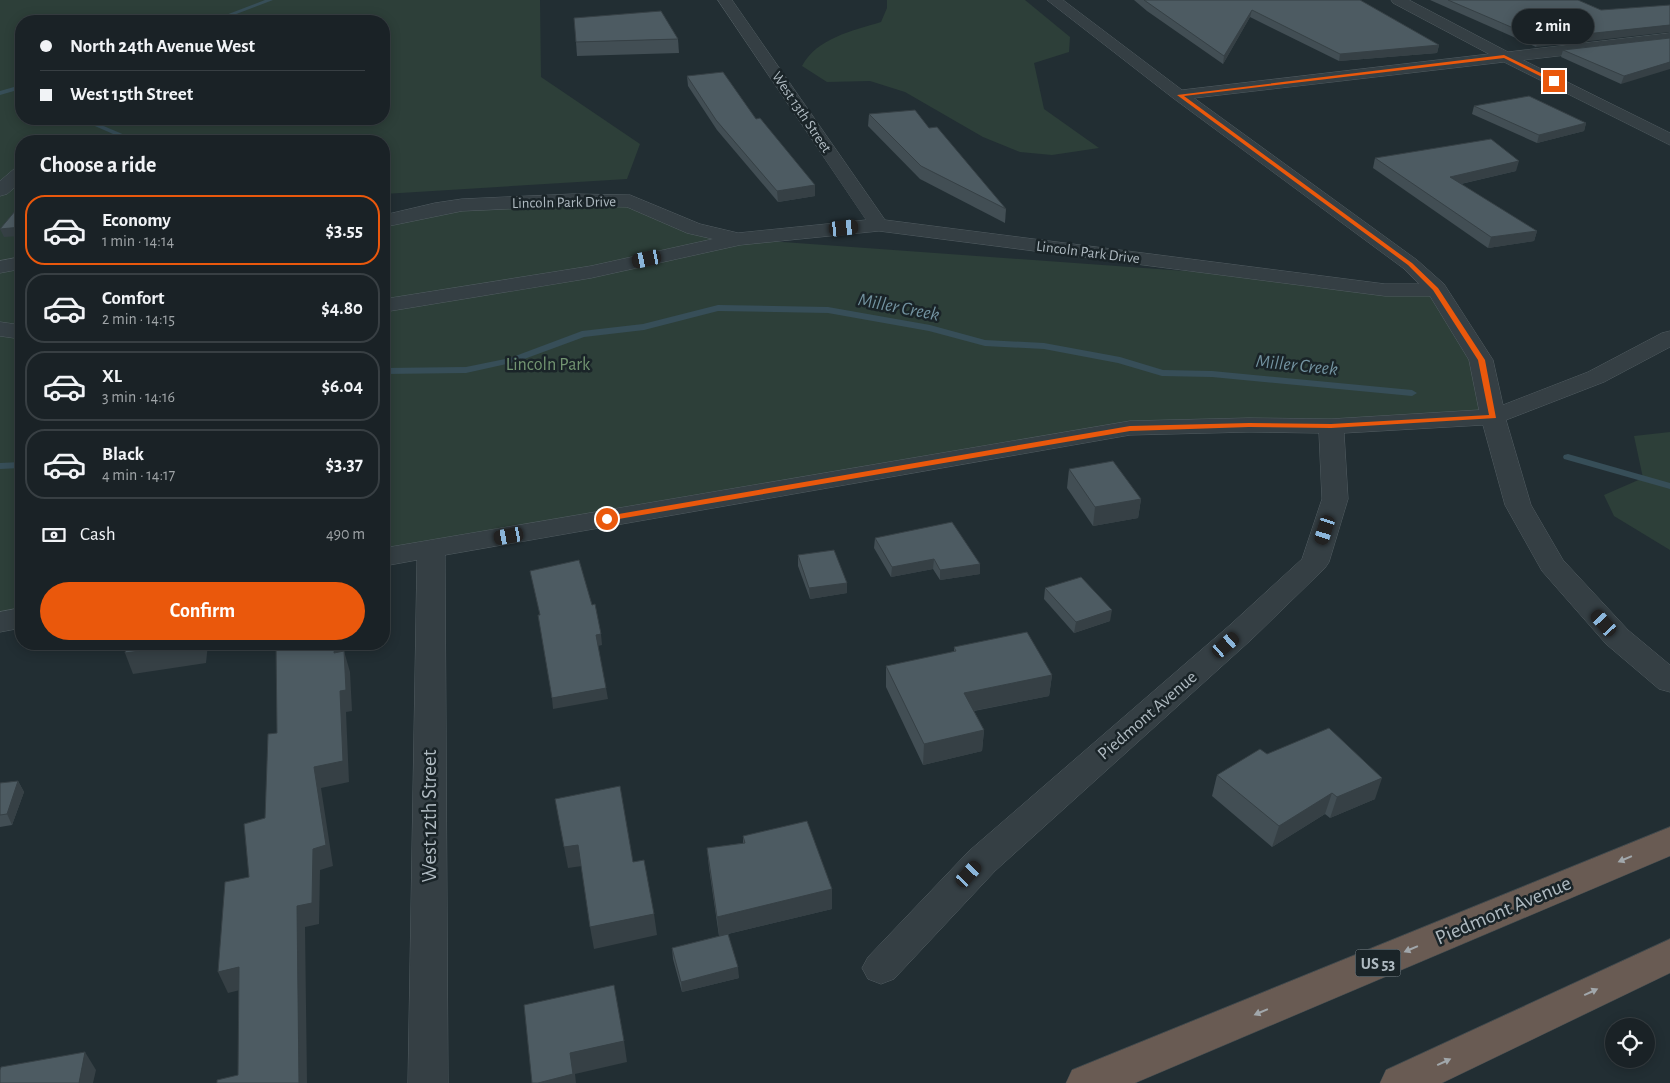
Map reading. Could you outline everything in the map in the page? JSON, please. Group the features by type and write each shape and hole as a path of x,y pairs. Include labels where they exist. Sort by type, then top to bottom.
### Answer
{"highway":[{"name":"Piedmont Avenue","path":"1095,1082 1670,840"},
{"path":"1400,1083 1670,955"}],"street":[{"name":"West 13th Street","path":"725,0 879,225"},
{"path":"1054,0 1179,95 1410,264 1436,289 1481,360 1493,417 1518,505 1552,566 1617,637 1670,681"},
{"path":"1398,0 1670,140"},
{"path":"1179,95 1670,38"},
{"path":"0,190 15,179"},
{"name":"Lincoln Park Drive","path":"390,220 435,209 462,206 572,200 630,201 694,229 740,239"},
{"name":"Lincoln Park Drive","path":"390,305 591,272 740,239 879,225 1385,290 1436,289"},
{"path":"0,267 15,264"},
{"path":"0,330 15,331"},
{"path":"390,556 1130,428 1249,425 1331,426 1493,417 1596,377 1670,338"},
{"name":"Piedmont Avenue","path":"881,968 982,861 1241,632 1315,562 1335,499 1331,426"},
{"name":"West 12th Street","path":"428,1083 430,549"},
{"path":"0,622 15,619"}],"green space":[{"path":"0,0 540,0 541,77 640,144 627,179 390,194 390,135 15,135 15,619 0,622"},
{"path":"887,0 1025,0 1070,37 1069,52 1034,63 1044,109 1099,148 1052,155 1020,152 983,137 905,92 870,81 827,82 802,66 809,56 826,42 847,32 881,22 887,8"},
{"name":"Lincoln Park","path":"630,201 740,239 1436,289 1481,360 1493,417 1130,428 390,556 390,220 435,209"},
{"path":"1670,432 1670,550 1614,516 1604,495 1643,478 1634,436"}],"building":[{"path":"1144,0 1360,0 1439,45 1340,54 1252,10 1224,56"},
{"path":"1448,0 1578,0 1601,10 1670,5 1670,25 1539,39"},
{"path":"661,11 678,39 576,42 574,18"},
{"path":"1670,38 1670,62 1624,76 1563,50"},
{"path":"723,72 756,119 760,118 815,185 777,191 716,120 687,76"},
{"path":"1529,96 1586,123 1539,135 1474,106"},
{"path":"915,110 929,128 937,127 1006,209 921,166 869,114"},
{"path":"1491,139 1519,161 1450,177 1537,231 1491,237 1375,158"},
{"path":"15,211 15,228 0,229"},
{"path":"1113,461 1141,499 1095,507 1069,469"},
{"path":"952,522 980,564 940,570 934,559 892,567 875,538"},
{"path":"834,550 847,583 809,588 798,555"},
{"path":"579,560 592,605 595,604 601,634 596,635 606,688 552,698 538,615 540,615 530,571"},
{"path":"1081,577 1112,610 1076,622 1045,588"},
{"path":"1027,632 1052,675 964,693 984,730 924,744 886,666 956,651 954,647"},
{"path":"126,650 147,650 125,653"},
{"path":"276,650 334,650 334,653 344,651 346,690 340,691 343,761 314,767 326,845 313,849 312,903 297,906 299,1083 217,1083 217,1080 238,1075 239,967 218,972 225,882 249,877 244,824 265,818 268,734 277,733"},
{"path":"1329,728 1382,778 1337,797 1332,793 1279,826 1217,775 1260,749 1267,754"},
{"path":"18,781 7,814 0,815 0,783"},
{"path":"620,786 633,862 644,860 654,914 590,927 578,845 564,847 555,799"},
{"path":"807,821 832,889 717,917 707,848 745,843 743,836"},
{"path":"728,934 738,967 681,982 672,948"},
{"path":"614,985 624,1041 570,1053 573,1074 532,1083 524,1005"},
{"path":"85,1052 79,1083 0,1083 1,1067"}],"waterway":[{"path":"229,15 270,0"},
{"path":"0,93 15,89"},
{"path":"96,125 121,135"},
{"name":"Miller Creek","path":"390,371 466,370 513,360 582,334 644,327 718,308 828,310 930,328 985,343 1044,346 1120,360 1162,373 1212,374 1412,393"},
{"name":"Miller Creek","path":"1568,457 1670,486"},
{"name":"Miller Creek","path":"0,466 15,465"}],"route":[{"path":"607,519 1130,428 1249,425 1331,426 1493,417 1481,360 1436,289 1410,264 1179,95 1504,56 1554,81"}]}
